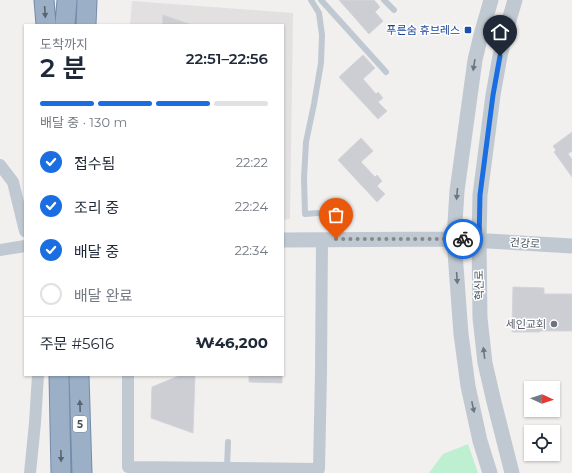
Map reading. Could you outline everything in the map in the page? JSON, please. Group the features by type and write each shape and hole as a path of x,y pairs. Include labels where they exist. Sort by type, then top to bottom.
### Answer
{"highway":[{"path":"44,0 46,24"},
{"path":"65,24 66,0"},
{"path":"79,24 80,0"},
{"path":"86,24 87,0"},
{"name":"5","path":"60,376 61,473"},
{"name":"5","path":"79,376 82,473"}],"street":[{"name":"혁신로","path":"490,473 480,441 468,386 461,334 454,239 457,191 475,60 491,0"},
{"name":"혁신로","path":"512,473 485,363 480,318 479,240 480,195 493,95 500,56 515,0"},
{"path":"0,165 13,182 24,228"},
{"path":"128,376 128,467 319,469 322,239"},
{"path":"284,240 454,239"},
{"name":"건강로","path":"454,239 572,246"},
{"path":"0,250 24,246"},
{"path":"30,473 38,376"}],"lane":[{"path":"311,0 319,13 322,35 321,63 306,142 304,178 305,214 318,213"},
{"path":"321,0 386,72"},
{"path":"384,0 394,10"},
{"path":"227,468 228,442"}],"shaded area":[{"path":"132,1 293,13 290,219 284,220 284,24 130,24"}],"green space":[{"path":"468,444 478,473 429,473 443,454"}],"building":[{"path":"339,0 374,0 380,7 375,12 383,21 369,34"},
{"path":"163,15 189,24 162,24"},
{"path":"363,55 375,68 363,79 376,94 378,92 383,98 378,102 387,111 378,119 339,77"},
{"path":"572,132 572,151 568,154 572,159 572,177 554,152 556,150 553,146"},
{"path":"361,138 373,151 361,162 375,177 377,175 382,181 377,186 385,194 377,202 338,160"},
{"path":"513,287 544,288 544,294 572,294 572,331 512,332"},
{"path":"179,376 195,376 193,433 151,418 152,387"},
{"path":"249,376 282,376 282,383 249,382"}],"way so far":[{"path":"336,239 463,239"}],"place":[{"name":"푸른숨 휴브레스","path":"468,30"},
{"name":"세인교회","path":"554,324"}],"route":[{"path":"463,239 479,240 480,195 493,95 500,56"}]}
